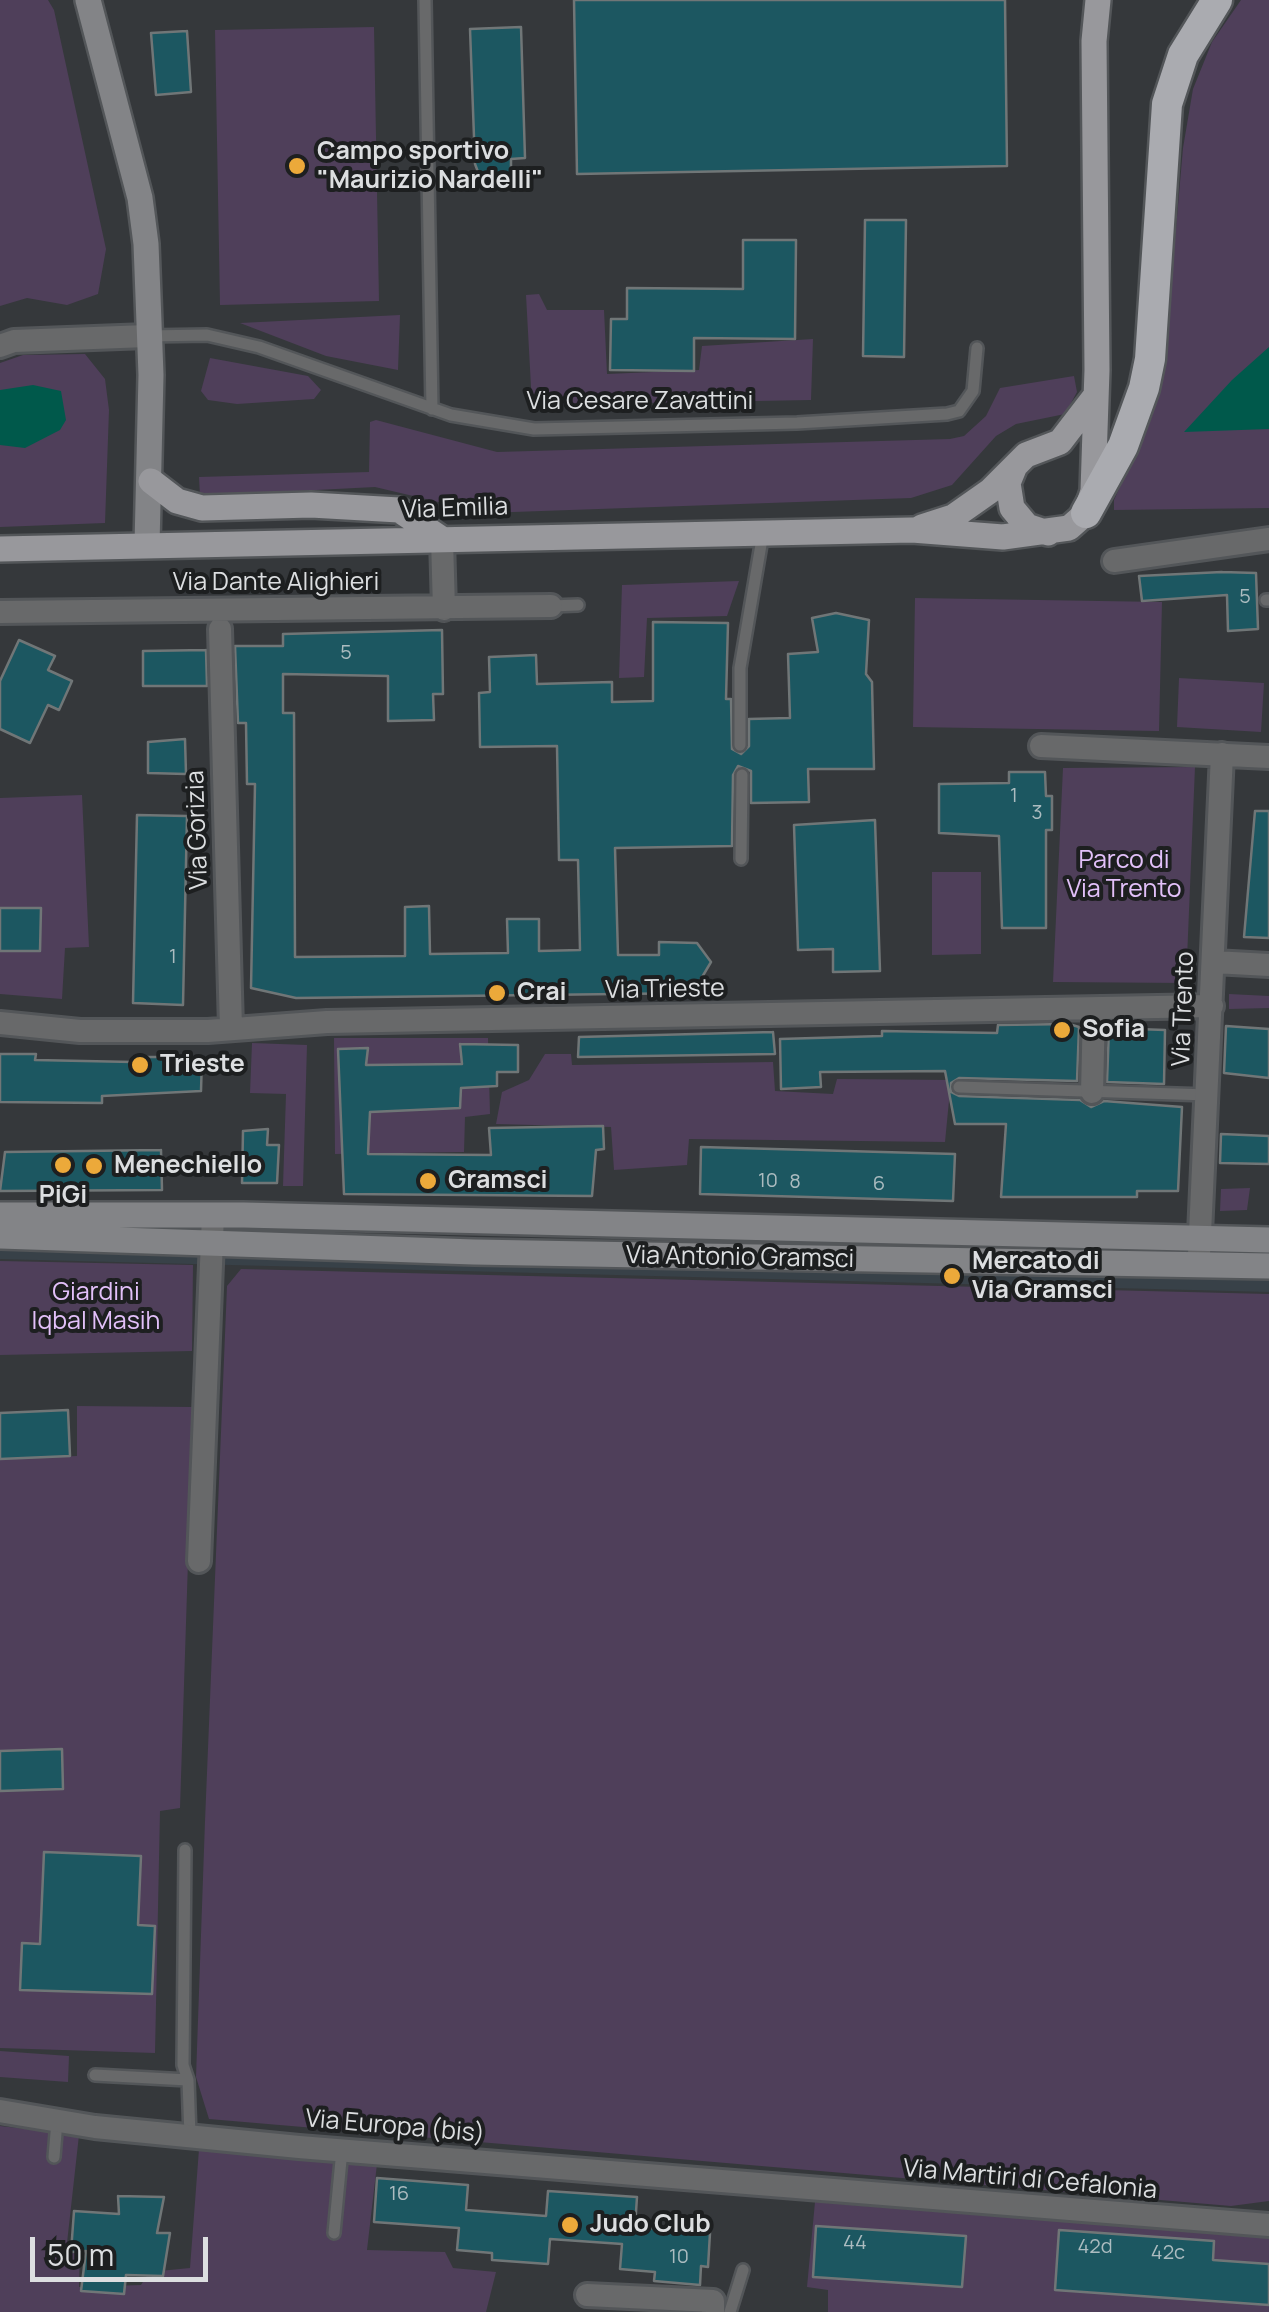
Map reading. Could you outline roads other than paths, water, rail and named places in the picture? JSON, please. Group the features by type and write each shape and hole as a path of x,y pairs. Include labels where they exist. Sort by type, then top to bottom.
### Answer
{"highway":[{"path":"1089,502 1117,458 1144,388 1150,360 1167,104 1183,55 1217,0"}],"main road":[{"path":"1089,502 1095,395 1094,41 1098,0"},
{"name":"Via Emilia","path":"912,530 953,517 990,491 1018,462 1067,436 1095,395"},
{"path":"1044,448 1062,450 1078,458 1090,475 1089,502"},
{"path":"1018,462 1008,483 1012,508 1026,526 1054,532"},
{"path":"151,481 177,501 202,508 311,505 399,510 442,539"},
{"name":"Via Emilia","path":"0,549 912,530 964,536 1054,532 1071,527 1089,502"}],"street":[{"path":"88,0 140,198 151,481 147,545"},
{"path":"7,343 147,336"},
{"path":"147,336 135,375 134,472 138,516 147,545"},
{"path":"442,539 444,610"},
{"path":"1114,561 1269,539"},
{"name":"Via Dante Alighieri","path":"0,612 552,606"},
{"path":"193,612 220,630 253,611"},
{"name":"Via Gorizia","path":"220,630 231,1028"},
{"path":"1041,746 1269,757"},
{"name":"Via Trento","path":"1198,1266 1222,754"},
{"path":"1214,962 1269,965"},
{"name":"Via Trieste","path":"0,1023 80,1031 328,1022 1212,1006"},
{"path":"1092,1092 1094,1009"},
{"name":"Via Antonio Gramsci","path":"0,1214 212,1215 1269,1240"},
{"path":"200,1561 212,1215"},
{"path":"646,1256 648,1224"},
{"name":"Via Antonio Gramsci","path":"0,1236 646,1256 1269,1266"},
{"name":"Via Europa (bis)","path":"0,2110 190,2136 786,2187"},
{"name":"Via Martiri di Cefalonia","path":"786,2187 1269,2224"},
{"path":"569,2312 588,2290 719,2308"}],"lane":[{"path":"425,0 432,409"},
{"name":"Via Cesare Zavattini","path":"147,336 207,336 260,348 432,409 534,428 947,414 960,411 974,391 977,348"},
{"path":"740,745 740,668 763,533"},
{"path":"552,606 578,605"},
{"path":"741,858 742,774"},
{"path":"959,1087 1208,1095"},
{"path":"185,1850 183,2065 188,2080 190,2136"},
{"path":"95,2075 188,2080"},
{"path":"54,2157 58,2120"},
{"path":"334,2233 342,2150"},
{"path":"719,2308 743,2270"}],"place":[{"name":"Campo sportivo \"Maurizio Nardelli\"","path":"297,166"},
{"name":"Crai","path":"497,993"},
{"name":"Sofia","path":"1062,1030"},
{"name":"Trieste","path":"140,1065"},
{"name":"PiGi","path":"63,1165"},
{"name":"Menechiello","path":"94,1166"},
{"name":"Gramsci","path":"428,1181"},
{"name":"Mercato di Via Gramsci","path":"952,1276"},
{"name":"Judo Club","path":"570,2225"}],"park label":[{"name":"Parco di Via Trento","path":"1124,876"},
{"name":"Giardini Iqbal Masih","path":"96,1308"}]}
